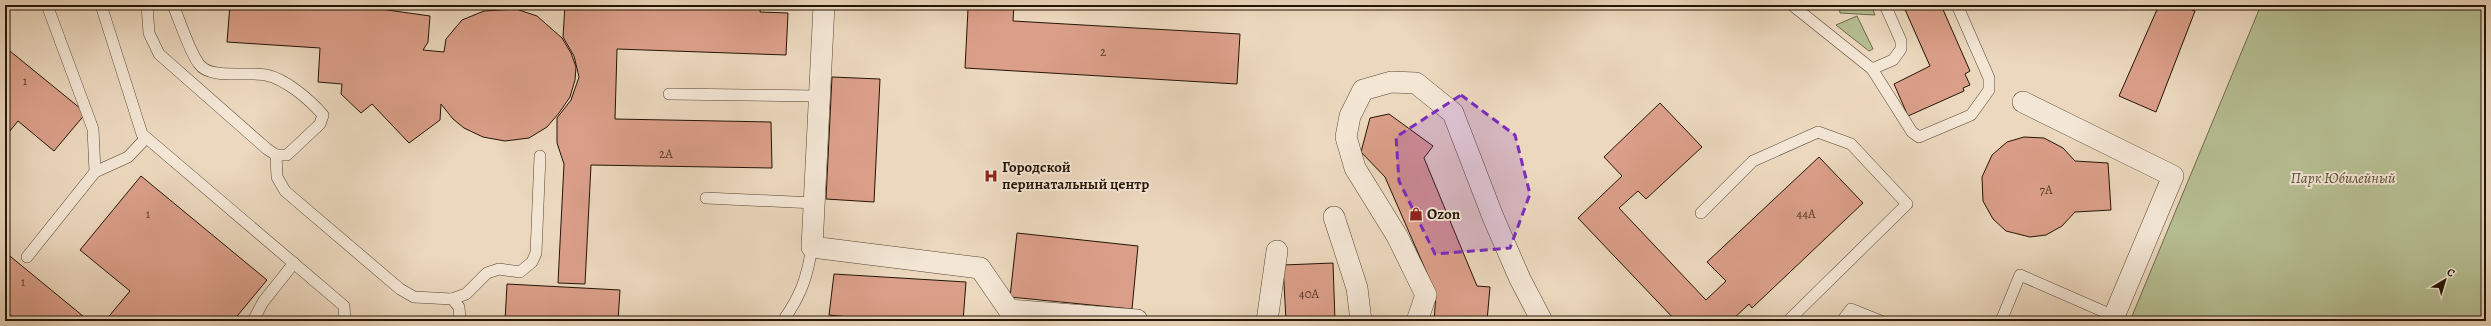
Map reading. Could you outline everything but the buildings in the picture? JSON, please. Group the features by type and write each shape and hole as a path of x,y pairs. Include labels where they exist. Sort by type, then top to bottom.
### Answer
{"street":[{"path":"824,5 812,247 980,268 1009,310 1137,320"},
{"path":"1417,321 1426,295 1397,236 1355,168 1346,137 1350,116 1363,90 1392,82 1416,83 1453,113 1493,218 1520,279 1542,321"},
{"path":"2023,102 2173,176 2113,318"},
{"path":"1334,217 1357,288 1362,321"},
{"path":"1267,321 1277,251"}],"lane":[{"path":"47,5 93,129 95,172"},
{"path":"101,5 142,134 344,306 345,321"},
{"path":"147,5 149,32 158,54 276,155 286,155 320,124 323,115 315,105 280,80 266,75 208,72 199,65 173,5"},
{"path":"1792,5 1872,69 1912,132 1919,137 1971,115 1989,90 1990,84 1957,5"},
{"path":"1872,69 1893,60 1902,49 1901,41 1885,5"},
{"path":"191,82 203,68"},
{"path":"670,94 819,96"},
{"path":"1701,213 1753,161 1818,132 1851,144 1907,204 1788,321"},
{"path":"26,257 95,172 128,156 146,138"},
{"path":"276,155 277,177 285,191 400,289 414,297 452,299 466,294 487,273 499,269 520,272 532,262 536,253 540,156"},
{"path":"706,198 814,203"},
{"path":"783,321 800,296 808,276 812,247"},
{"path":"253,321 264,302 294,263"},
{"path":"2001,321 2020,275 2113,318"},
{"path":"452,299 459,307 460,321"},
{"path":"1842,321 1850,309 1881,321"}],"highlighted area":[{"path":"1461,95 1515,135 1530,194 1510,248 1435,254 1399,181 1396,137"}],"green space":[{"path":"1839,5 1871,5 1875,15 1840,13"},
{"name":"Парк Юбилейный","path":"2261,5 2486,5 2486,321 2130,321"},
{"path":"1857,16 1873,49 1869,51 1836,25"}],"place":[{"name":"Городской перинатальный центр","path":"991,176"},
{"name":"Ozon","path":"1416,214"}]}
